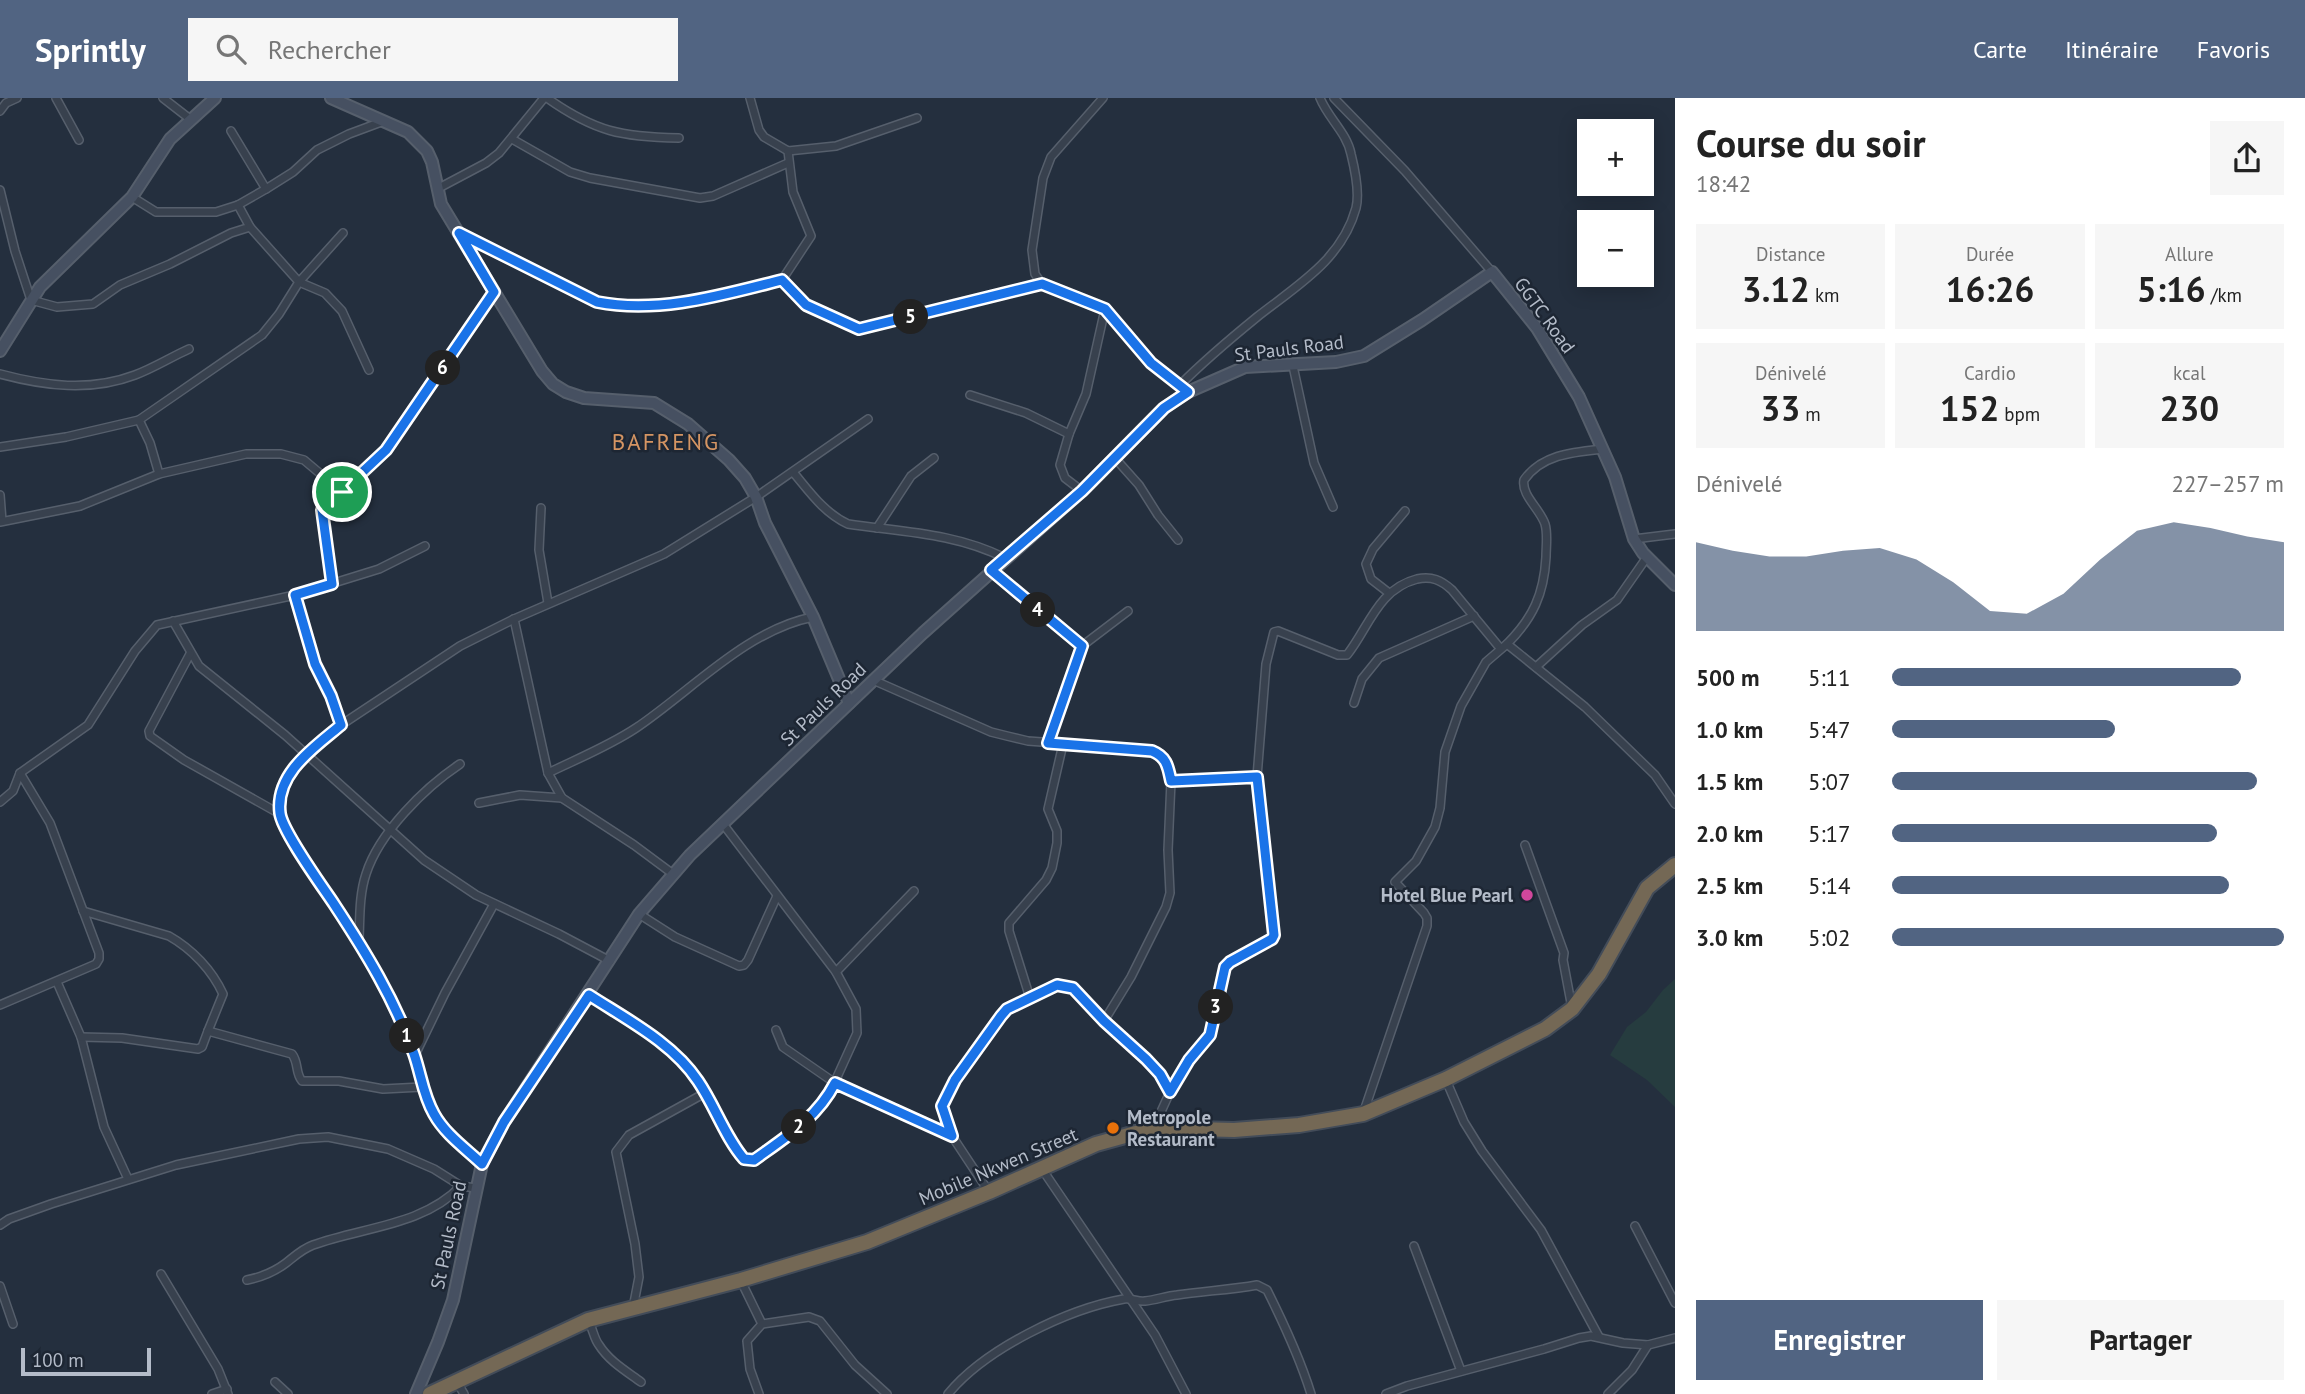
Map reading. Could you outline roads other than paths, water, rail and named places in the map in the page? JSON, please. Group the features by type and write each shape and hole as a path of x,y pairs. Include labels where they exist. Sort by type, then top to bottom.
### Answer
{"highway":[{"name":"Mobile Nkwen Street","path":"430,1394 460,1388 588,1320 741,1280 867,1242 1042,1170 1096,1144 1154,1128 1234,1130 1299,1125 1363,1114 1446,1079 1545,1030 1572,1009 1599,974 1647,888 1675,865"}],"street":[{"path":"0,111 6,103 17,98"},
{"path":"56,98 79,140"},
{"path":"163,98 190,119"},
{"path":"0,351 40,287 132,197 170,139 215,98"},
{"path":"331,98 408,132 427,151 441,204 553,384 584,398 654,403 668,410 729,460 745,478 813,617 849,703"},
{"path":"437,190 499,153 546,98 587,122 625,136 679,138"},
{"path":"750,98 759,130 764,137 788,151 836,146 917,118"},
{"path":"1103,98 1051,157 1043,178 1032,250 1035,274 1042,284 1105,309 1151,363 1184,388 1216,350 1301,286 1315,272 1341,239 1356,208 1358,195 1348,144 1320,98"},
{"name":"GGTC Road","path":"1335,98 1405,171 1537,328 1579,397 1615,477 1634,539 1647,557 1675,585"},
{"path":"132,197 156,212 216,212 238,205 266,190 293,172 317,150 385,120"},
{"path":"231,131 266,190"},
{"path":"512,139 570,172 701,198 713,196 788,163"},
{"path":"459,233 589,298 616,306 646,306 706,299 782,280 811,236 793,192 788,151"},
{"path":"0,190 15,251 31,300"},
{"path":"238,205 250,227 299,282 325,293 342,311 369,370"},
{"path":"31,300 57,307 93,304 120,285 170,264 231,233 250,227"},
{"path":"0,446 66,437 139,420 262,335 299,282 343,233"},
{"name":"St Pauls Road","path":"416,1394 453,1300 482,1164 504,1122 589,995 639,914 673,874 873,680 991,570 1082,491 1184,388 1245,367 1293,366 1364,356 1492,272"},
{"path":"782,280 806,305 859,329 1042,284"},
{"path":"332,584 322,510 386,450 494,292"},
{"path":"1082,491 1065,478 1060,466 1069,434 1086,394 1105,309"},
{"path":"0,374 53,385 75,387 104,384 136,375 189,348"},
{"path":"1293,366 1314,463 1333,507"},
{"path":"970,395 1026,413 1069,434"},
{"path":"482,1164 444,1130 434,1114 422,1087 415,1055 382,984 359,941 295,844 280,814 281,794 288,776 305,755 341,725 460,646 548,603 664,554 756,497 869,419"},
{"path":"139,420 150,443 159,474"},
{"path":"1363,1114 1427,926 1424,913 1395,882 1416,861 1435,827 1440,808 1445,752 1452,729 1479,672 1522,630 1534,613 1545,579 1545,524 1525,489 1524,480 1543,462 1556,456 1602,449"},
{"path":"0,495 1,522 80,506 159,474 246,454 281,454 304,460 324,474 342,492"},
{"path":"1114,457 1139,485 1178,540"},
{"path":"877,528 911,477 934,458"},
{"path":"793,472 823,508 848,524 945,536 980,546 1005,558"},
{"path":"541,508 539,550 548,603"},
{"path":"1388,593 1371,579 1366,564 1373,549 1405,511"},
{"path":"1634,539 1675,534"},
{"path":"0,802 13,791 20,774 88,724 135,651 158,625 295,595 379,569 425,546"},
{"path":"1536,667 1582,625 1617,600 1647,557"},
{"path":"991,570 1082,646"},
{"path":"1662,573 1675,571"},
{"path":"1154,1128 1170,1092 1189,1060 1210,1035 1225,967 1272,939 1274,935 1257,777 1265,664 1274,632 1278,631 1338,655 1347,655 1388,593 1409,581 1431,577 1444,582 1504,646 1536,667 1585,707 1655,775 1675,804"},
{"path":"295,595 315,664 331,696 341,725"},
{"path":"1048,743 1082,646 1128,611"},
{"path":"1354,703 1362,679 1379,658 1474,616"},
{"path":"548,773 636,728 716,666 753,643 789,623 813,617"},
{"path":"514,619 548,773 562,797 673,874"},
{"path":"173,621 198,666 285,735 389,831 454,883 610,961"},
{"path":"190,654 149,731 150,736 184,760 280,814"},
{"path":"873,680 991,732 1028,741 1152,751 1161,754 1167,763 1171,781 1168,850 1170,893 1166,907 1131,978 1104,1021"},
{"path":"1030,998 1009,923 1046,880 1052,868 1057,831 1048,809 1063,744"},
{"path":"359,941 365,877 370,862 389,831 422,795 460,764"},
{"path":"0,1005 96,964 99,959 50,823 20,774"},
{"path":"1171,781 1257,777"},
{"path":"479,803 520,795 562,797"},
{"path":"589,995 671,1052 686,1066 744,1159 754,1160 812,1117 827,1098 857,1034 856,1009 836,972 723,824"},
{"path":"1525,845 1564,953 1572,1009"},
{"path":"836,972 914,891"},
{"path":"639,914 676,937 739,966 748,960 777,896"},
{"path":"415,1055 445,993 494,904"},
{"path":"80,1037 122,1038 198,1049 202,1046 223,994 210,971 180,942 169,936 83,911"},
{"path":"57,982 80,1037 104,1127 128,1179"},
{"path":"989,1192 952,1136 942,1106 955,1080 1007,1009 1057,985 1073,988 1160,1074 1170,1092"},
{"path":"776,1030 783,1047 835,1083 952,1136"},
{"path":"208,1031 292,1054 297,1060 302,1081 340,1081 383,1089 422,1087"},
{"path":"1446,1079 1464,1122 1482,1151 1541,1230 1598,1337"},
{"path":"633,1308 639,1277 616,1152 629,1135 705,1093"},
{"path":"0,1224 128,1179 299,1139 328,1137 388,1149 434,1169 461,1186 476,1188"},
{"path":"1042,1170 1155,1335 1186,1394"},
{"path":"247,1280 272,1273 313,1244 369,1231 441,1205 461,1186"},
{"path":"1635,1226 1675,1303"},
{"path":"1414,1246 1461,1371"},
{"path":"161,1274 218,1369 228,1391 212,1394"},
{"path":"741,1280 762,1324"},
{"path":"947,1394 995,1352 1036,1330 1092,1306 1128,1298 1142,1302 1256,1285 1267,1290 1302,1363 1311,1394"},
{"path":"0,1286 13,1324"},
{"path":"759,1394 750,1369 747,1341 762,1324 809,1317 820,1321 855,1365 887,1394"},
{"path":"588,1320 596,1334 598,1345 641,1382"},
{"path":"1386,1394 1408,1390 1461,1371 1579,1338 1598,1337 1648,1345 1675,1338"},
{"path":"1608,1394 1632,1370 1648,1345"},
{"path":"275,1382 288,1394"}],"place":[{"name":"Hotel Blue Pearl","path":"1527,895"},
{"name":"Metropole Restaurant","path":"1113,1128"}],"district":[{"name":"BAFRENG","path":"666,442"}]}
